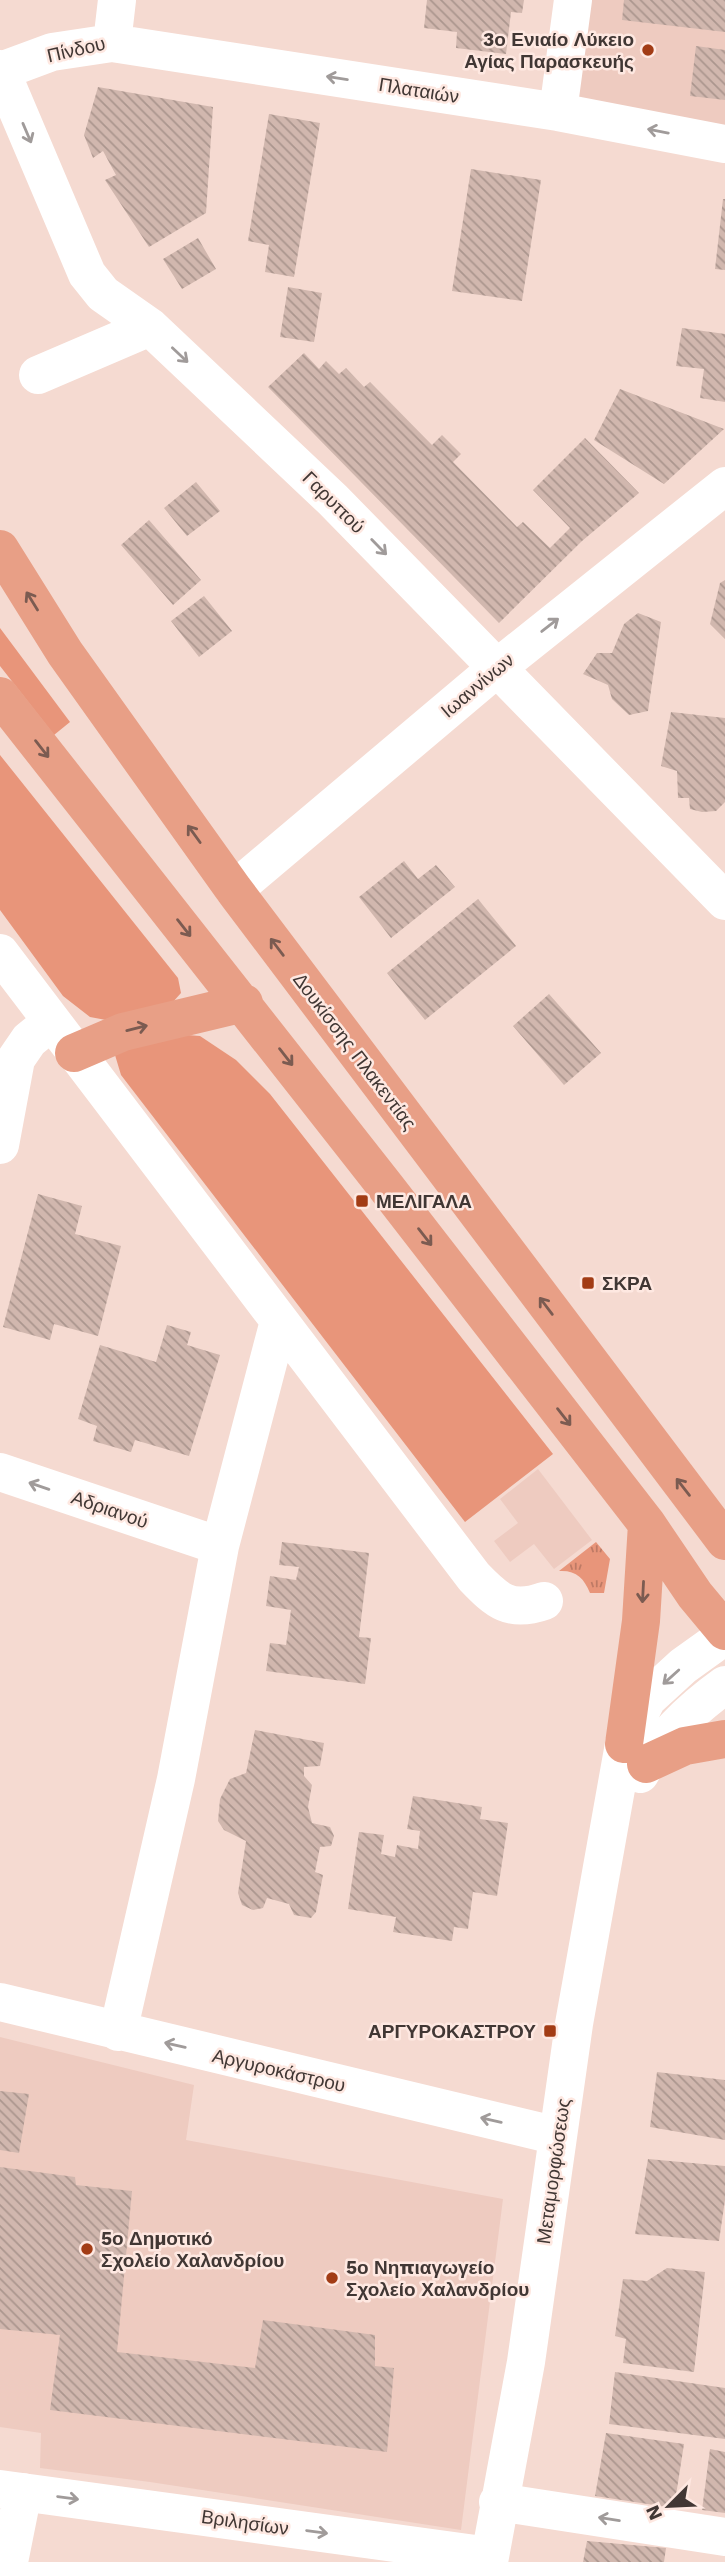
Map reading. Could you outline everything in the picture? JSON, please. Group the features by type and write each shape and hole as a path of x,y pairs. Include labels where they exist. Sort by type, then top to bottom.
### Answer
{"main road":[{"name":"Δουκίσσης Πλακεντίας","path":"0,549 65,653 234,890 725,1541"},
{"path":"0,696 244,1003 647,1524 695,1595 725,1633"},
{"path":"74,1053 123,1032 244,1003"},
{"path":"647,1524 635,1754 725,1739"}],"street":[{"name":"Πίνδου","path":"0,70 52,52 112,43 117,0"},
{"path":"558,112 573,0"},
{"name":"Πλαταιών","path":"112,43 558,112 725,144"},
{"name":"Γαρυττού","path":"0,70 88,274 103,294 150,327 333,500 725,901"},
{"path":"38,375 150,327"},
{"name":"Ιωαννίνων","path":"234,890 497,668 725,486"},
{"path":"0,953 482,1586 507,1605 527,1607 544,1601"},
{"path":"0,1145 16,1059 29,1041 51,1022"},
{"path":"118,2032 176,1779 220,1546 279,1321"},
{"name":"Αδριανού","path":"0,1472 220,1546"},
{"name":"Μεταμορφώσεως","path":"489,2559 526,2362 574,2024 611,1822 635,1754 647,1699 725,1633"},
{"name":"Μεταμορφώσεως","path":"635,1754 725,1685"},
{"name":"Αργυροκάστρου","path":"0,2002 558,2136"},
{"path":"9,2562 11,2491"},
{"name":"Βριλησίων","path":"11,2491 489,2559"},
{"path":"498,2502 725,2537"}],"shaded area":[{"name":"3ο Ενιαίο Λύκειο Αγίας Παρασκευής","path":"577,0 725,0 725,128 564,100"},
{"path":"538,1469 592,1540 554,1569 534,1544 510,1562 494,1541 518,1523 500,1499"},
{"name":"5ο Νηπιαγωγείο Σχολείο Χαλανδρίου","path":"0,2037 194,2085 186,2140 503,2199 461,2530 150,2482 40,2468 41,2433 0,2427"}],"green space":[{"path":"0,628 70,722 54,735 0,666"},
{"path":"0,755 178,978 181,993 172,1003 106,1020 90,1017 63,996 0,910"},
{"path":"163,1033 200,1036 236,1060 270,1094 553,1454 465,1522 121,1075 115,1055"},
{"path":"596,1542 610,1559 604,1593 590,1593 579,1576 559,1571"}],"building":[{"path":"427,0 524,0 522,13 511,12 506,54 456,48 457,32 424,28"},
{"path":"624,0 725,0 725,32 622,20"},
{"path":"696,46 725,50 725,100 690,96"},
{"path":"98,87 213,107 206,213 149,247 105,180 116,175 103,151 93,158 84,135"},
{"path":"269,114 320,123 294,277 265,272 269,245 248,241"},
{"path":"471,169 541,180 522,301 452,291"},
{"path":"725,199 725,270 715,269"},
{"path":"198,238 216,269 182,289 163,259"},
{"path":"288,287 322,293 314,342 280,337"},
{"path":"682,328 725,334 725,402 700,398 704,369 676,366"},
{"path":"304,353 319,369 326,361 339,374 346,368 364,387 370,382 432,445 442,435 461,454 453,462 517,527 523,522 550,548 570,528 533,490 585,438 639,493 582,541 499,623 268,387"},
{"path":"620,389 724,429 664,484 594,440"},
{"path":"196,482 220,511 187,536 164,508"},
{"path":"149,520 201,580 173,605 121,545"},
{"path":"725,580 725,639 710,624 720,583"},
{"path":"204,596 232,631 199,657 171,621"},
{"path":"638,613 661,622 648,711 629,715 612,699 608,685 583,674 597,653 612,653 624,624"},
{"path":"671,712 725,718 725,802 716,811 690,809 689,798 678,798 677,771 661,766"},
{"path":"404,861 418,879 436,865 455,887 391,938 359,897"},
{"path":"478,899 516,946 425,1020 387,973"},
{"path":"549,994 601,1053 564,1085 513,1026"},
{"path":"38,1194 82,1206 75,1234 121,1246 98,1336 54,1324 50,1340 3,1327"},
{"path":"167,1325 191,1332 187,1345 220,1355 189,1456 135,1440 131,1452 93,1441 97,1426 78,1419 100,1345 156,1362"},
{"path":"282,1542 369,1553 359,1637 371,1638 365,1684 266,1671 270,1643 286,1645 291,1610 266,1606 270,1576 296,1580 299,1567 279,1565"},
{"path":"255,1730 324,1743 320,1766 304,1767 304,1776 312,1785 308,1807 312,1823 330,1827 334,1836 331,1846 320,1847 315,1872 323,1875 316,1912 311,1918 294,1915 289,1904 267,1898 263,1908 253,1910 242,1905 238,1893 246,1841 224,1830 218,1821 220,1799 230,1779 246,1773"},
{"path":"413,1796 482,1807 480,1819 508,1823 497,1896 473,1892 468,1929 454,1927 452,1941 393,1932 396,1917 348,1909 359,1832 384,1835 381,1854 395,1857 397,1845 418,1849 420,1831 407,1829"},
{"path":"657,2072 725,2080 725,2140 650,2127"},
{"path":"0,2091 29,2094 19,2153 0,2150"},
{"path":"648,2159 725,2166 725,2200 719,2241 635,2234"},
{"path":"0,2167 75,2177 76,2185 132,2191 117,2352 255,2368 263,2320 375,2335 375,2366 394,2368 387,2452 50,2410 60,2335 0,2329"},
{"path":"667,2268 705,2272 694,2372 623,2363 626,2339 615,2336 623,2279 647,2281"},
{"path":"615,2372 725,2388 725,2439 609,2424"},
{"path":"606,2433 684,2444 674,2508 595,2496"},
{"path":"710,2449 725,2452 725,2513 702,2510"},
{"path":"587,2541 666,2548 664,2562 583,2562"}],"place":[{"name":"3ο Ενιαίο Λύκειο Αγίας Παρασκευής","path":"648,50"},
{"name":"ΜΕΛΙΓΑΛΑ","path":"362,1201"},
{"name":"ΣΚΡΑ","path":"588,1283"},
{"name":"ΑΡΓΥΡΟΚΑΣΤΡΟΥ","path":"550,2031"},
{"name":"5ο Δημοτικό Σχολείο Χαλανδρίου","path":"87,2249"},
{"name":"5ο Νηπιαγωγείο Σχολείο Χαλανδρίου","path":"332,2278"}]}
